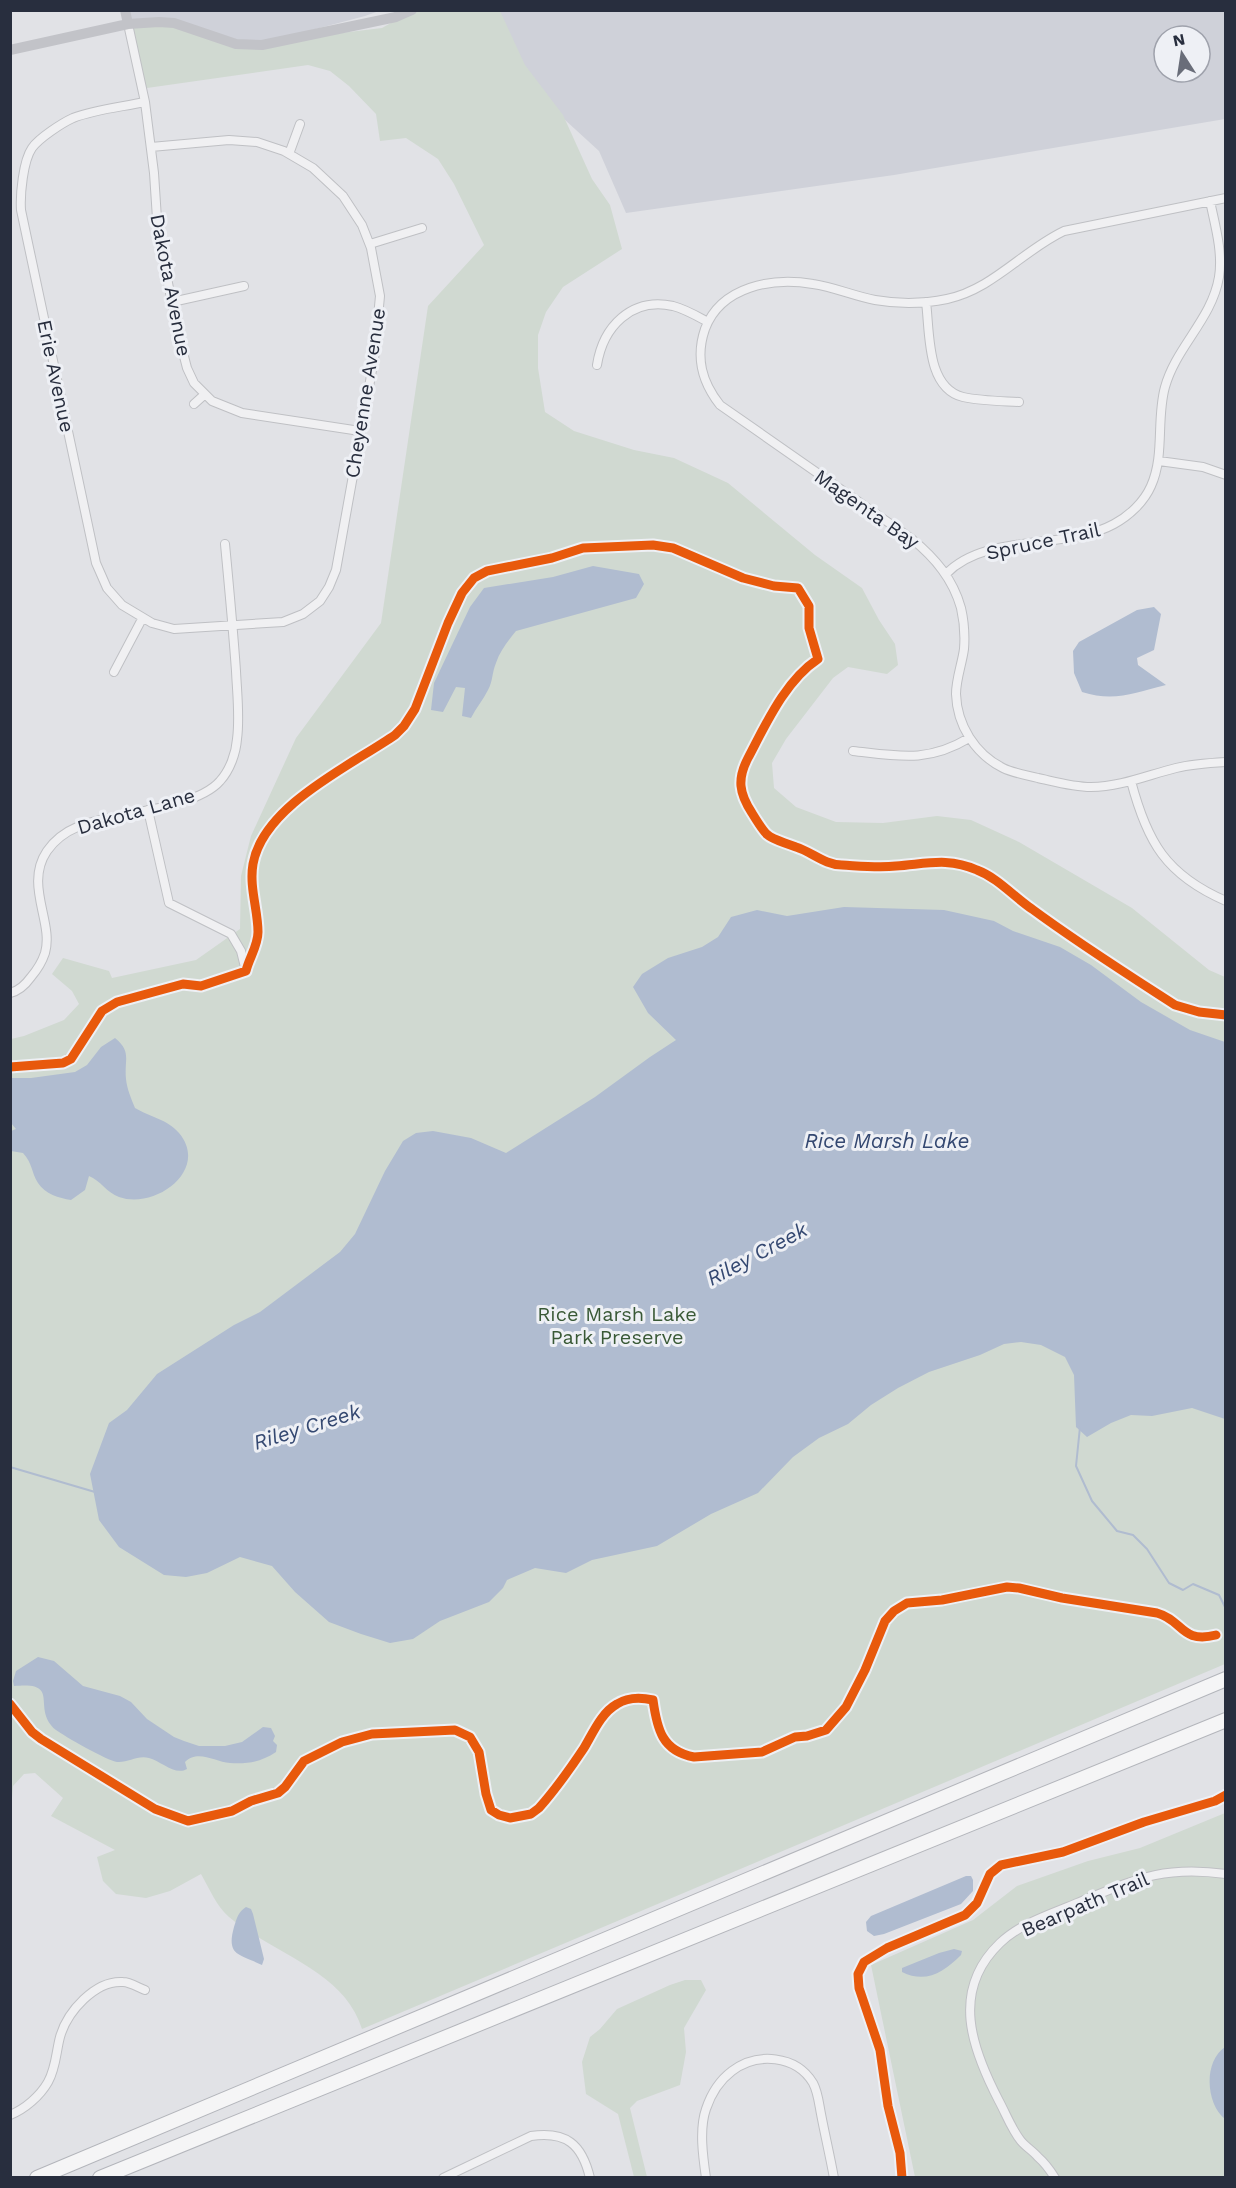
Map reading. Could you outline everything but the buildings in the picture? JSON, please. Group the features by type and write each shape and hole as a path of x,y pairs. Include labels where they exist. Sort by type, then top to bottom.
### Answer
{"highway":[{"path":"37,2178 1225,1680"},
{"path":"100,2178 1226,1720"}],"street":[{"name":"Dakota Avenue","path":"125,10 145,102 158,234 187,368 194,383 204,394 225,408 242,413 360,431"},
{"path":"10,50 128,24 159,22 174,23 236,44 262,45 396,17 412,10"},
{"name":"Erie Avenue","path":"145,102 74,118 58,126 32,148 20,196 21,210 96,563 107,588 122,605 142,619 174,629 233,626"},
{"path":"289,154 300,124"},
{"name":"Cheyenne Avenue","path":"151,147 229,140 257,142 289,154 313,168 343,196 362,225 370,244 380,296 374,359 336,570 329,587 320,601 303,614 283,622 233,626"},
{"name":"Magenta Bay","path":"1226,198 1064,231 1046,239 992,281 948,299 899,303 876,300 810,283 759,284 744,289 724,303 708,322 700,351 704,380 720,405 912,539 936,561 946,574 961,609 964,648 957,682 957,704 969,738 990,760 1020,773 1077,786 1095,787 1131,781 1201,763 1226,762"},
{"name":"Spruce Trail","path":"946,574 954,565 971,556 991,550 1086,535 1102,530 1116,523 1142,501 1151,487 1159,461 1159,420 1165,385 1172,368 1209,308 1220,275 1219,240 1210,201"},
{"path":"370,244 422,228"},
{"path":"172,302 244,286"},
{"path":"926,302 934,366 941,384 949,391 961,396 1019,402"},
{"path":"597,365 607,332 630,312 644,306 660,304 689,312 708,322"},
{"path":"194,404 204,394"},
{"path":"1159,461 1203,467 1226,475"},
{"name":"Dakota Lane","path":"10,993 28,982 45,954 46,936 40,906 38,876 41,862 58,839 81,824 148,810 195,797 219,782 231,763 237,740 237,722 233,626 225,544"},
{"path":"114,672 142,619"},
{"path":"853,751 916,757 946,750 969,738"},
{"path":"1131,781 1146,829 1168,862 1198,888 1226,901"},
{"path":"148,810 169,903 231,934 241,951 246,971"},
{"name":"Bearpath Trail","path":"1056,2178 1022,2141 984,2072 974,2043 969,2014 973,1986 981,1968 1000,1943 1024,1926 1142,1877 1183,1870 1226,1874"},
{"path":"10,2115 30,2103 49,2081 56,2063 60,2037 65,2024 82,2002 94,1992 108,1985 124,1982 145,1990"},
{"path":"706,2178 705,2110 715,2090 723,2079 741,2065 764,2059 776,2059 799,2067 814,2085 834,2178"},
{"path":"443,2178 531,2136 545,2134 570,2141 581,2151 590,2178"}],"shaded area":[{"path":"127,11 379,11 255,45 128,24"},
{"path":"497,11 1225,11 1225,119 894,175 626,213 599,151 541,98"}],"green space":[{"name":"Rice Marsh Lake Park Preserve","path":"412,11 500,11 525,65 563,115 592,179 610,205 622,249 563,287 546,312 538,335 538,368 545,412 574,431 634,450 674,458 728,483 815,555 862,588 895,644 898,665 887,674 848,667 833,678 786,739 772,763 774,788 796,807 836,822 883,823 937,816 971,820 1019,842 1132,908 1209,970 1225,977 1225,1664 362,2029 353,2009 340,1992 324,1978 229,1917 213,1897 201,1874 170,1891 146,1898 116,1894 103,1881 97,1857 115,1850 51,1816 63,1798 35,1773 24,1774 13,1786 11,1810 11,1039 64,1020 79,1004 72,991 52,974 63,958 109,971 112,978 196,960 240,929 241,876 251,836 296,738 381,623 428,306 484,245 454,184 438,159 406,138 380,141 376,114 349,86 330,71 308,65 147,88 140,79 128,24 190,28 226,41 291,39 382,28"},
{"path":"1225,1813 1225,2177 915,2177 871,1965 973,1920 1017,1886 1088,1861 1140,1848"},
{"path":"685,1980 701,1980 706,1990 684,2028 686,2052 680,2085 637,2101 630,2108 647,2177 634,2177 618,2114 586,2094 582,2062 590,2037 617,2009"}],"water":[{"path":"593,566 639,574 644,584 636,598 516,631 500,654 490,687 471,718 462,716 465,688 456,687 443,712 431,710 434,683 470,607 484,588 553,577"},
{"path":"1154,607 1161,614 1154,650 1137,658 1138,665 1166,685 1114,696 1082,692 1074,673 1073,651 1079,642 1137,610"},
{"name":"Rice Marsh Lake","path":"844,907 944,910 994,921 1013,931 1060,947 1091,965 1141,1002 1190,1030 1225,1042 1225,1419 1192,1408 1152,1416 1131,1415 1087,1437 1076,1427 1074,1375 1065,1357 1041,1345 1021,1342 1004,1344 980,1355 929,1372 898,1388 871,1405 848,1424 819,1438 793,1457 758,1493 711,1514 657,1546 592,1560 566,1573 535,1568 507,1580 503,1588 489,1602 440,1621 413,1639 390,1643 329,1622 295,1592 272,1566 240,1557 207,1573 186,1577 164,1575 119,1547 99,1520 90,1474 109,1423 127,1410 157,1374 234,1325 260,1312 340,1252 355,1234 385,1171 403,1141 416,1133 433,1131 471,1138 506,1153 595,1097 676,1040 648,1013 633,987 642,974 668,958 702,947 718,937 731,917 757,910 787,916"},
{"path":"115,1038 124,1048 129,1094 135,1108 174,1128 187,1147 188,1160 183,1173 174,1184 148,1198 133,1200 119,1197 89,1176 85,1190 71,1200 57,1197 41,1187 23,1153 11,1151 11,1131 16,1129 11,1123 11,1078 31,1078 75,1072 87,1065 101,1047"},
{"path":"38,1657 54,1661 83,1686 120,1696 131,1702 147,1719 184,1741 199,1746 225,1746 242,1742 263,1727 271,1728 275,1736 273,1741 277,1745 276,1752 254,1762 243,1763 224,1762 201,1756 190,1758 185,1762 187,1769 182,1771 145,1757 121,1762 112,1761 56,1730 45,1713 44,1698 38,1688 14,1686 16,1671"},
{"path":"966,1876 971,1876 973,1880 973,1891 961,1904 884,1934 874,1936 867,1931 866,1922 871,1916"},
{"path":"246,1907 251,1909 253,1914 264,1959 262,1965 241,1956 233,1949 234,1927 241,1911"},
{"path":"954,1949 962,1951 961,1955 941,1971 919,1977 902,1972 902,1968"},
{"path":"1225,2047 1225,2119 1214,2104 1210,2072 1213,2062"}],"waterway":[{"name":"Riley Creek","path":"1080,1427 1076,1466 1092,1501 1117,1531 1133,1535 1147,1549 1169,1583 1183,1590 1193,1584 1219,1595 1226,1609"},
{"name":"Riley Creek","path":"10,1467 95,1492"}],"cycle path":[{"path":"10,1067 63,1063 71,1059 102,1011 117,1002 183,984 201,986 246,971 258,937 252,873 260,843 273,824 290,806 333,774 395,735 404,726 415,709 462,593 474,578 487,571 552,558 583,548 653,545 673,548 743,578 774,586 798,588 809,606 809,628 818,659 806,668 777,704 742,773 742,792 748,806 766,833 824,861 836,864 883,867 947,862 985,873 1085,946 1175,1005 1199,1012 1226,1015"},
{"path":"10,1704 32,1732 41,1739 155,1809 188,1821 232,1811 251,1801 278,1793 304,1761 342,1742 372,1734 455,1730 470,1737 479,1752 491,1810 510,1818 531,1814 539,1808 557,1787 602,1718 611,1708 625,1700 639,1698 653,1700 659,1729 668,1744 675,1750 694,1757 762,1752 795,1737 826,1730 846,1707 865,1670 885,1621 894,1611 907,1603 942,1600 1007,1587 1019,1588 1062,1598 1157,1613 1166,1616 1189,1634 1204,1637 1216,1635"},
{"path":"902,2178 900,2153 888,2106 880,2050 859,1988 858,1974 864,1962 887,1948 965,1915 977,1903 990,1874 1001,1865 1063,1852 1144,1822 1215,1801 1226,1795"}]}
